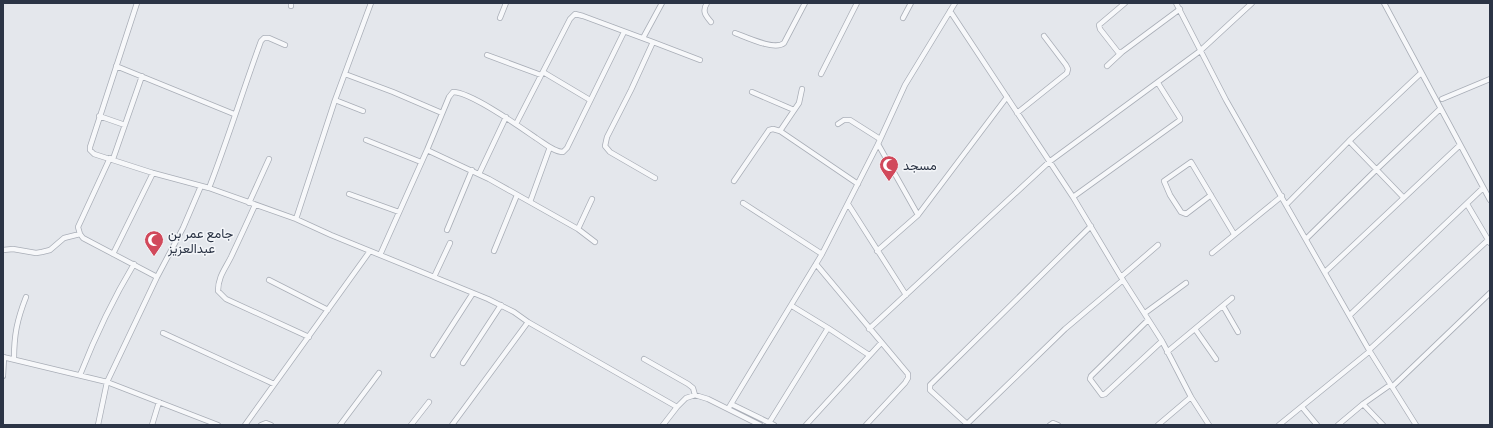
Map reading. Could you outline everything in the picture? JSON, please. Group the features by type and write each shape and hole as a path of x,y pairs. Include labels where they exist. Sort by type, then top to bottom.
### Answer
{"street":[{"path":"137,3 90,147 90,150 94,154 153,173 209,188 296,220 501,305 677,407"},
{"path":"296,220 335,100 371,3"},
{"path":"500,18 506,3"},
{"path":"643,38 662,3"},
{"path":"707,3 704,12 711,22"},
{"path":"735,33 773,46 782,46 805,3"},
{"path":"821,74 857,3"},
{"path":"903,18 911,3"},
{"path":"728,409 792,306 822,254 906,86 955,3"},
{"path":"1122,52 1118,52 1100,29 1099,24 1125,3"},
{"path":"869,329 1049,162 1200,51 1252,3"},
{"path":"1384,3 1490,200"},
{"path":"1106,66 1178,5 1226,100 1391,386 1416,425"},
{"path":"950,11 1073,197 1162,341 1191,397 1209,425"},
{"path":"516,124 570,19 575,14 700,60"},
{"path":"380,255 449,97 453,92 464,94 506,117 550,147 563,152 567,148 624,32"},
{"path":"1017,113 1067,73 1068,69 1066,65 1044,36"},
{"path":"209,188 221,158 234,114 261,41 264,38 269,38 285,45"},
{"path":"653,42 607,138 605,146 610,152 655,178"},
{"path":"487,55 542,73 590,100"},
{"path":"116,66 234,114"},
{"path":"1286,205 1421,73"},
{"path":"345,74 393,92 442,113"},
{"path":"142,76 125,125 111,159 78,227 83,238 157,276"},
{"path":"1442,98 1490,79"},
{"path":"1073,197 1180,120 1158,83"},
{"path":"780,131 799,103 802,89"},
{"path":"752,92 794,110"},
{"path":"877,251 918,214 1007,97"},
{"path":"335,100 363,111"},
{"path":"1306,240 1440,109"},
{"path":"99,116 125,125"},
{"path":"479,174 506,117"},
{"path":"838,124 844,120 850,120 880,139"},
{"path":"734,181 769,130 773,129 780,131 858,184"},
{"path":"366,140 421,162"},
{"path":"1350,141 1403,197"},
{"path":"878,144 918,214"},
{"path":"1325,272 1460,145"},
{"path":"530,202 550,147"},
{"path":"427,150 472,170 578,229 596,242"},
{"path":"249,203 269,159"},
{"path":"1210,195 1186,214 1183,214 1164,185 1164,181 1191,162 1234,234"},
{"path":"447,230 472,170"},
{"path":"113,254 153,173"},
{"path":"98,425 107,382 157,276 183,228 201,186"},
{"path":"1350,315 1483,188"},
{"path":"349,194 399,212"},
{"path":"494,251 517,196"},
{"path":"1212,252 1282,196"},
{"path":"578,229 592,199"},
{"path":"744,203 822,254"},
{"path":"848,204 906,294"},
{"path":"1279,425 1370,350 1489,242 1467,204"},
{"path":"255,206 222,272 218,283 218,291 226,299 309,337"},
{"path":"1091,226 930,385 930,390 967,424 1065,329 1158,245"},
{"path":"3,250 13,249 36,253 42,252 50,250 68,236 80,234"},
{"path":"434,277 450,243"},
{"path":"244,425 370,251"},
{"path":"80,375 91,347 120,286 134,264"},
{"path":"816,264 908,374 908,378 866,425"},
{"path":"269,280 328,310"},
{"path":"1145,314 1186,283"},
{"path":"433,355 473,293"},
{"path":"1338,425 1363,404 1391,386 1490,293"},
{"path":"14,359 14,344 18,317 26,297"},
{"path":"1167,352 1232,298"},
{"path":"463,363 501,305"},
{"path":"792,306 869,355"},
{"path":"1223,306 1238,332"},
{"path":"1148,320 1090,379 1102,395 1105,394 1162,341"},
{"path":"452,425 528,322"},
{"path":"731,404 772,424 828,328"},
{"path":"1195,329 1216,359"},
{"path":"163,333 274,384"},
{"path":"806,425 881,343"},
{"path":"3,376 4,357 107,382 218,425"},
{"path":"644,359 688,384 693,388 695,395"},
{"path":"340,425 379,373"},
{"path":"663,425 686,398 695,395 708,399 760,425"},
{"path":"1158,425 1191,397"},
{"path":"152,425 159,402"},
{"path":"411,425 429,402"},
{"path":"1363,404 1383,425"},
{"path":"1302,407 1317,425"},
{"path":"261,425 266,423 271,425"},
{"path":"1050,425 1053,423 1058,425"}],"place":[{"name":"مسجد","path":"889,182"},
{"name":"جامع عمر بن عبدالعزيز","path":"154,257"}]}
